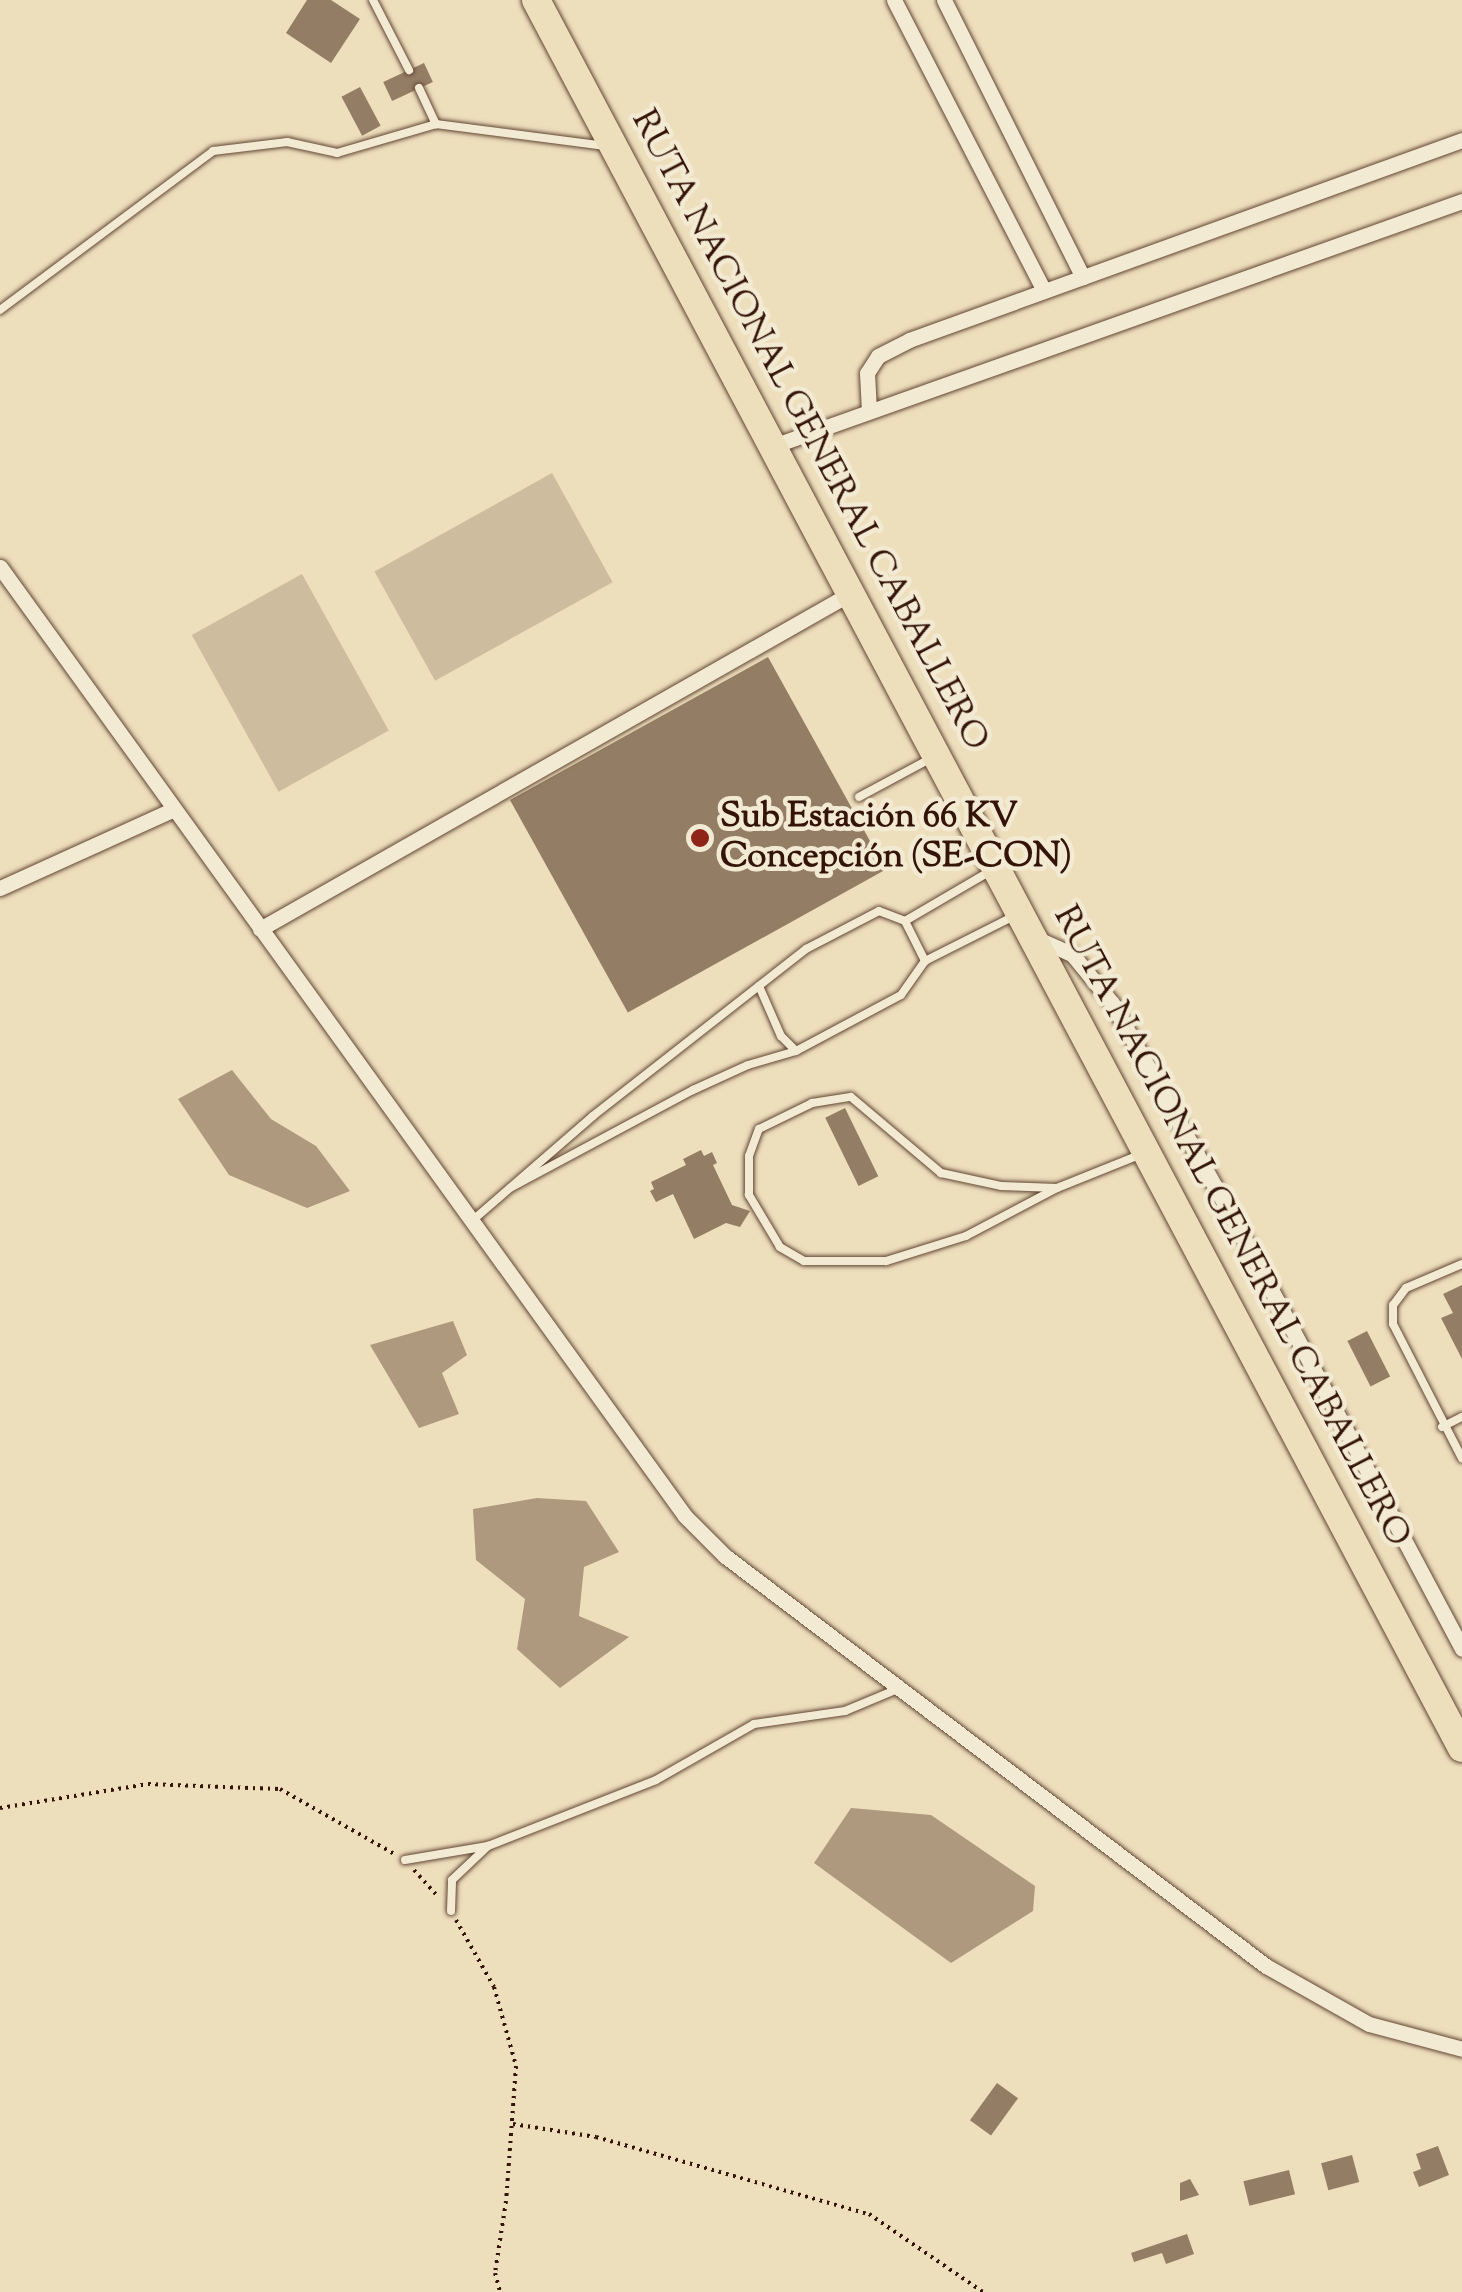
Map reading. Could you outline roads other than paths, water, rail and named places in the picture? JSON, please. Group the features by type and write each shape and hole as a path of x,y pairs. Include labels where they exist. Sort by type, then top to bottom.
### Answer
{"highway":[{"name":"RUTA NACIONAL GENERAL CABALLERO","path":"536,0 1462,1748"}],"street":[{"path":"894,0 1044,291"},
{"path":"944,0 1083,277"},
{"path":"870,411 867,373 878,356 909,340 1462,140"},
{"path":"773,446 1462,201"},
{"path":"0,567 685,1516 726,1556 1266,1966 1369,2024 1462,2049"},
{"path":"260,928 851,593"},
{"path":"0,888 174,809"},
{"path":"1028,925 1072,954 1112,1003 1241,1232 1462,1649"}],"lane":[{"path":"374,0 409,70"},
{"path":"419,88 436,124"},
{"path":"0,310 213,151 287,142 337,154 436,124 615,148"},
{"path":"860,797 938,754"},
{"path":"905,921 997,867"},
{"path":"471,1222 501,1192 806,948 879,911 905,921 925,962"},
{"path":"501,1192 693,1090 748,1065 796,1051 902,995 925,962 1028,925"},
{"path":"759,986 782,1036 796,1051"},
{"path":"1057,1188 1001,1186 941,1173 850,1097 812,1102 759,1130 748,1156 749,1196 780,1247 804,1261 886,1261 966,1236 1057,1188 1148,1151"},
{"path":"1462,1264 1406,1288 1393,1306 1393,1324 1442,1427 1462,1458"},
{"path":"1442,1427 1462,1418"},
{"path":"404,1860 488,1846 656,1780 754,1724 845,1711 900,1688"},
{"path":"450,1911 452,1880 488,1846"}],"place":[{"name":"Sub Estación 66 KV Concepción (SE-CON)","path":"700,838"}]}
